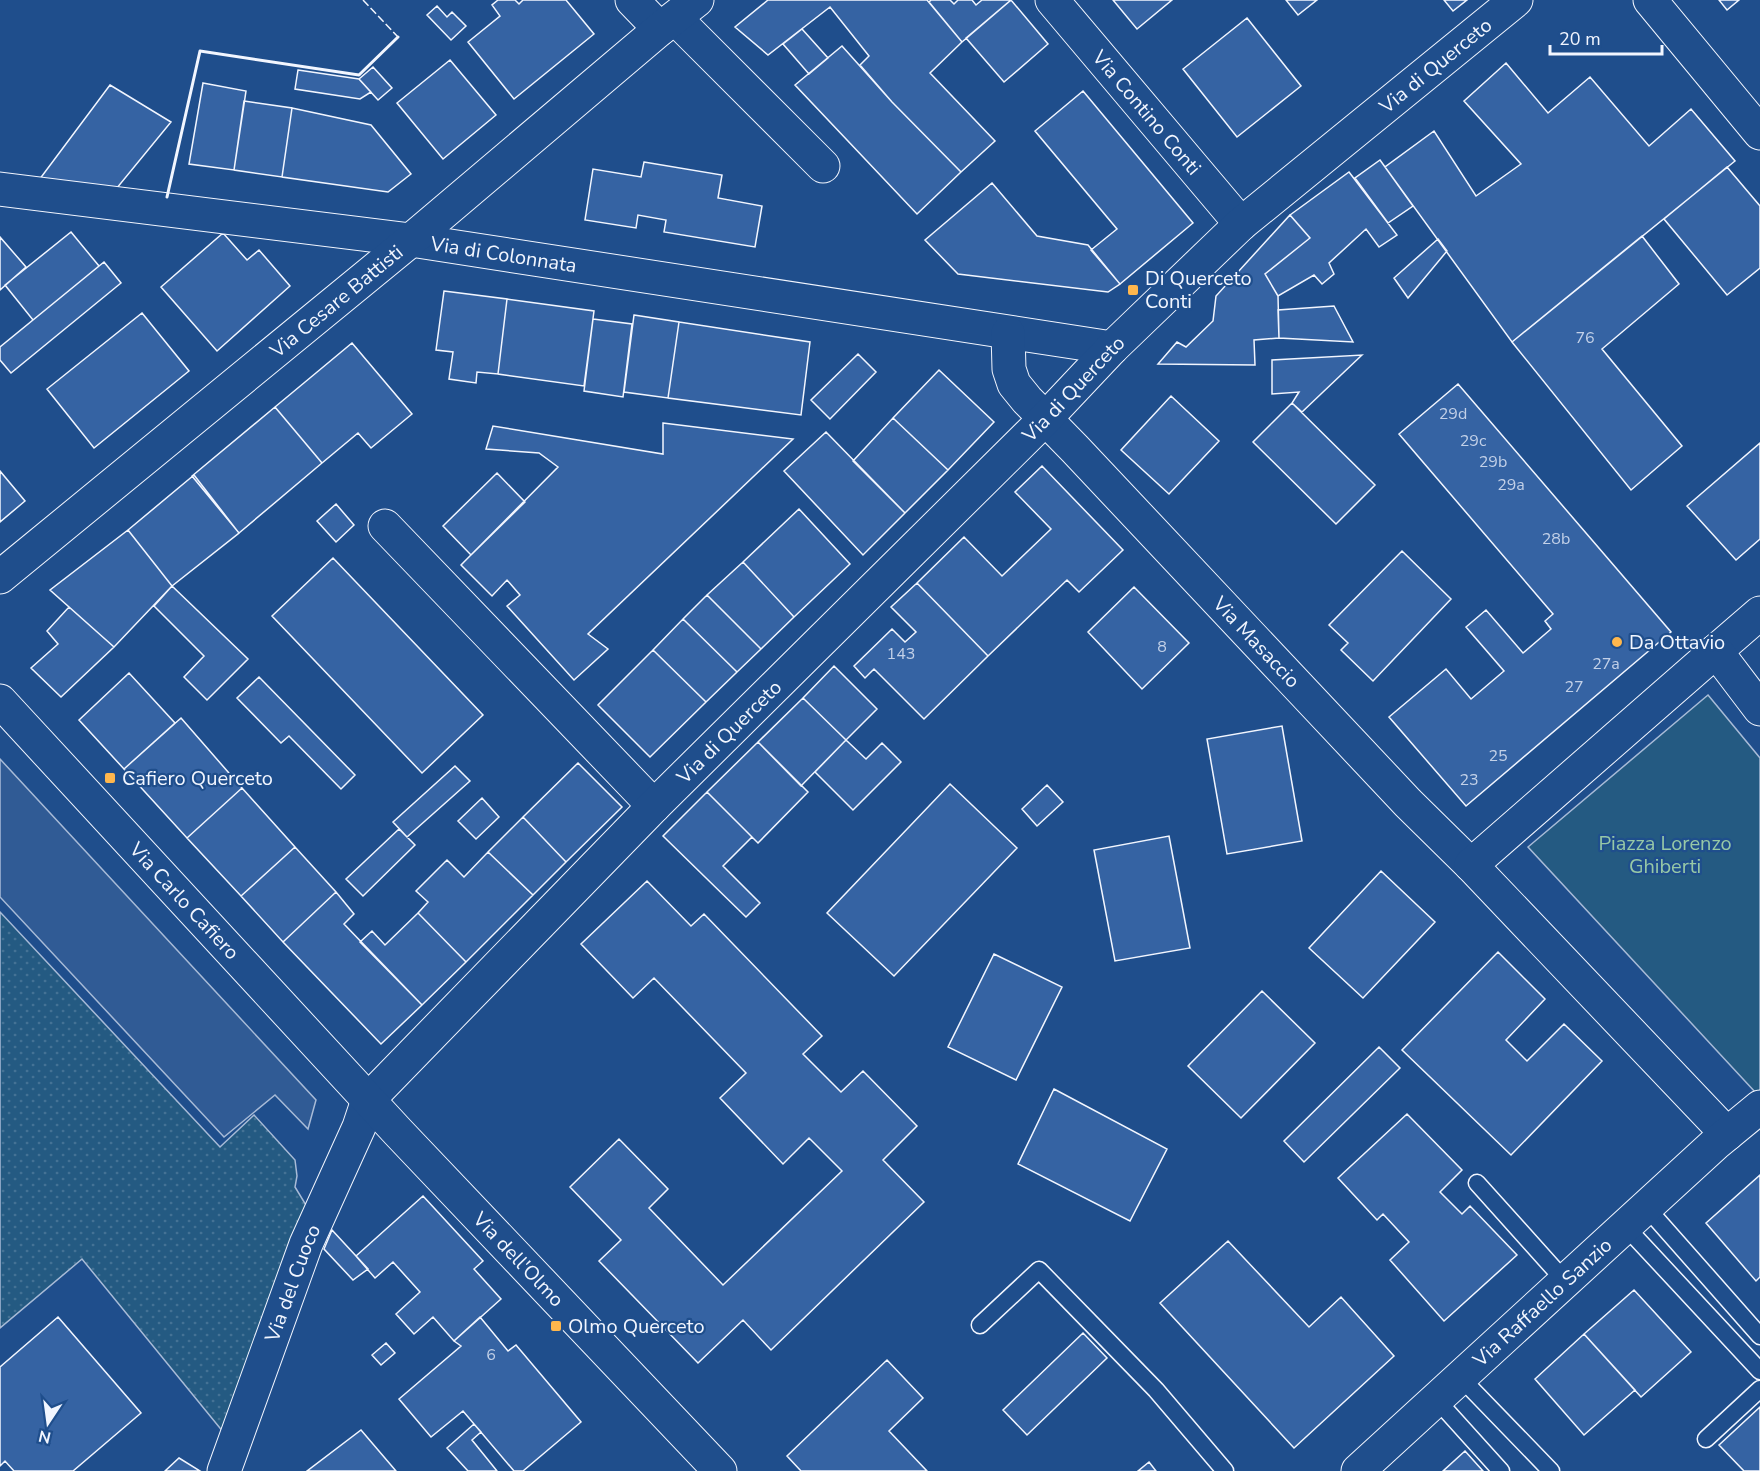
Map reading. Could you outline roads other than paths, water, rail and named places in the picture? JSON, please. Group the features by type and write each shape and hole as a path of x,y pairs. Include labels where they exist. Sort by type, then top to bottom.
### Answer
{"street":[{"path":"632,0 677,16 824,166"},
{"name":"Via Contino Conti","path":"1052,0 1241,224"},
{"name":"Via di Querceto","path":"368,1100 654,806 1046,418 1112,348 1241,224 1516,0"},
{"path":"1650,0 1760,133"},
{"name":"Via Cesare Battisti","path":"0,577 411,240 677,16"},
{"name":"Via di Colonnata","path":"0,189 411,240 1112,348"},
{"path":"1008,333 1009,369 1014,384 1046,418"},
{"name":"Via Masaccio","path":"1046,418 1408,803 1471,865"},
{"path":"385,526 654,806"},
{"path":"1760,613 1471,865 1727,1134 1760,1107"},
{"path":"1716,651 1760,709"},
{"name":"Via Carlo Cafiero","path":"0,701 368,1100"},
{"name":"Via del Cuoco","path":"224,1471 306,1244 359,1127 368,1100"},
{"name":"Via dell'Olmo","path":"368,1100 720,1471"},
{"name":"Via Raffaello Sanzio","path":"1358,1471 1727,1134"}],"lane":[{"path":"1477,1183 1565,1281"},
{"path":"1636,1216 1760,1336"},
{"path":"1636,1216 1760,1371"},
{"path":"980,1325 1039,1270 1156,1390 1225,1471"},
{"path":"1460,1377 1551,1471"},
{"path":"1706,1439 1760,1389"},
{"path":"1436,1399 1501,1471"}],"place":[{"name":"Di Querceto Conti","path":"1133,290"},
{"name":"Da Ottavio","path":"1617,642"},
{"name":"Cafiero Querceto","path":"110,778"},
{"name":"Olmo Querceto","path":"556,1326"}],"park label":[{"name":"Piazza Lorenzo Ghiberti","path":"1665,854"}]}
